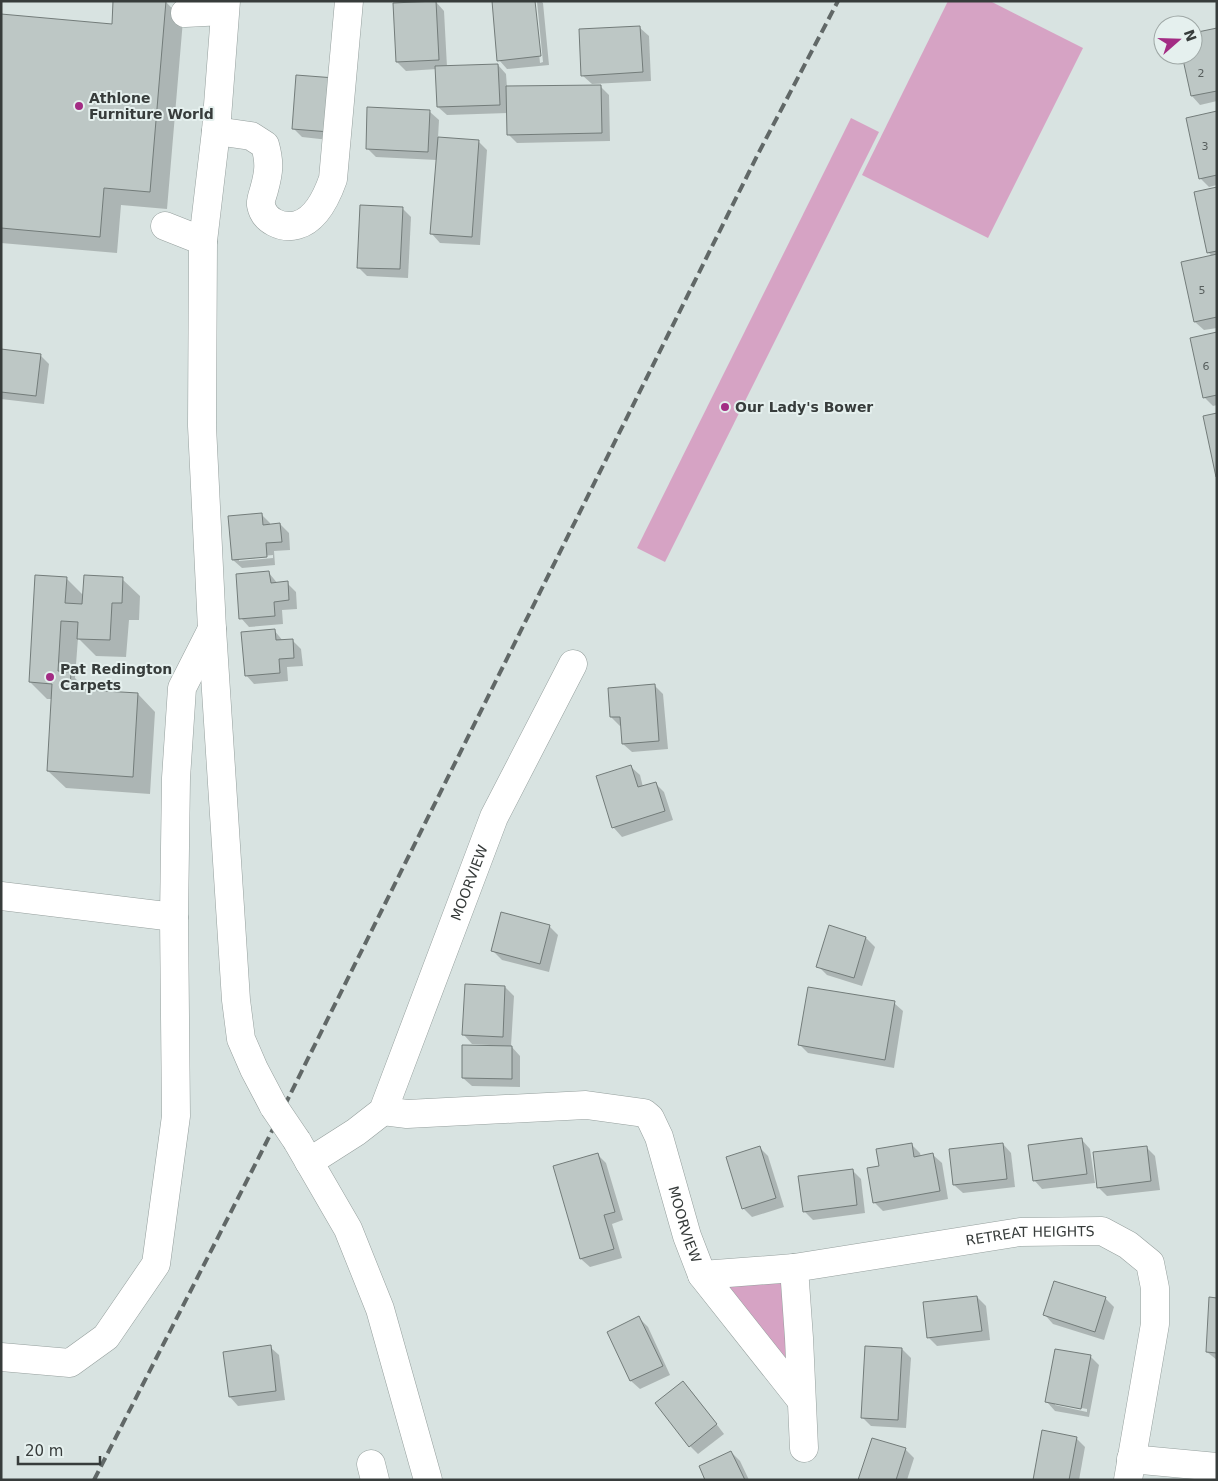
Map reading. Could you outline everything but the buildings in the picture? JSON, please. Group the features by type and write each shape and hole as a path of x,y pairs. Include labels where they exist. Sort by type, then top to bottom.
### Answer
{"street":[{"path":"216,131 251,136 265,145 270,161 260,204 267,218 278,225 285,226 306,222 327,196 333,179 349,1"},
{"path":"185,13 225,6 216,131 203,241 202,426 225,846 236,1000 241,1039 274,1107 303,1152 348,1230 380,1309 428,1480"},
{"path":"164,226 203,241"},
{"path":"1,1357 70,1363 106,1337 156,1264 176,1116 174,917 176,778 182,688 212,629"},
{"name":"MOORVIEW","path":"573,664 494,817 383,1111 407,1114 586,1105 644,1113 650,1118 659,1137 687,1236 702,1275"},
{"path":"1,896 174,917"},
{"path":"303,1152 356,1132 383,1111"},
{"name":"RETREAT HEIGHTS","path":"702,1275 794,1268 1020,1232 1102,1231 1128,1245 1150,1263 1155,1288 1155,1324 1130,1470 1217,1467"},
{"path":"794,1268 800,1338 804,1448"},
{"path":"702,1275 801,1400"}],"shaded area":[{"path":"948,1 990,1 1083,48 988,238 862,175"},
{"path":"851,118 879,132 665,562 637,548"},
{"path":"794,1268 801,1399 703,1275"}],"railway":[{"path":"94,1480 261,1153 758,154 838,1"}],"place":[{"name":"Athlone Furniture World","path":"79,106"},
{"name":"Our Lady's Bower","path":"725,407"},
{"name":"Pat Redington Carpets","path":"50,677"}]}
